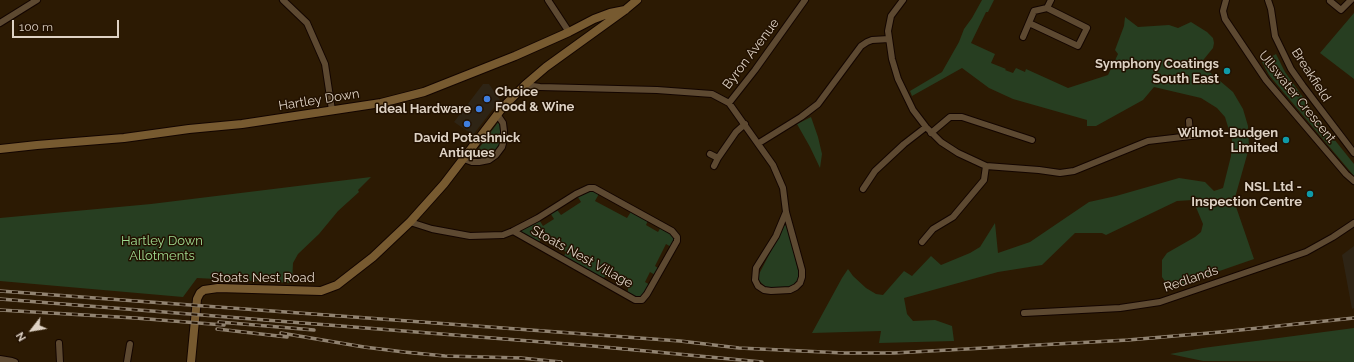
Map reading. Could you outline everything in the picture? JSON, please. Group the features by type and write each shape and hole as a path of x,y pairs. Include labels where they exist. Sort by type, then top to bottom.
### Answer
{"street":[{"path":"0,23 37,0"},
{"path":"283,0 307,23 325,64 332,110"},
{"path":"548,0 569,32"},
{"name":"Stoats Nest Road","path":"191,362 197,299 200,293 204,290 218,288 321,291 337,285 373,257 410,222 444,184 497,114 525,85 546,67 637,0"},
{"name":"Byron Avenue","path":"728,103 755,70 805,0"},
{"path":"903,0 891,16 888,31 892,59 898,79 914,110 926,127 941,142 958,153 986,166 1060,173 1074,171 1148,141 1199,135"},
{"path":"1047,8 1051,0"},
{"name":"Ullswater Crescent","path":"1226,0 1223,11 1225,19 1266,80 1346,174 1354,181"},
{"name":"Breakfield","path":"1268,0 1271,9 1275,36 1291,69 1354,153"},
{"path":"1330,1 1341,10 1351,0"},
{"path":"1023,37 1034,11 1047,8 1087,28 1078,46 1029,23"},
{"name":"Hartley Down","path":"0,149 124,138 257,122 381,103 424,92 481,70 569,32 594,19 610,13 625,10"},
{"path":"759,143 806,114 818,104 861,46 867,42 889,39"},
{"path":"525,85 540,87 657,90 712,94 728,103 774,165 783,188 786,212 802,270 800,283 796,287 790,290 764,290 758,286 755,280 756,268 776,236 786,212"},
{"path":"464,159 472,162 489,160 496,155 502,147 504,139 503,123 497,114"},
{"path":"932,133 950,117 962,117 1032,140"},
{"path":"1189,121 1190,136"},
{"path":"714,166 736,132 745,124"},
{"path":"862,189 874,171 904,144 926,127"},
{"path":"710,154 718,158"},
{"path":"922,242 933,229 953,217 984,180 986,166"},
{"name":"Stoats Nest Village","path":"410,222 432,229 470,236 503,235 549,211 584,189 594,188 672,231 677,237 677,241 647,294 642,300 635,300 513,231"},
{"name":"Redlands","path":"1024,313 1120,308 1160,302 1306,252 1329,240 1354,223"},
{"path":"59,343 60,362"},
{"path":"128,362 130,344"},
{"path":"0,359 14,362"}],"shaded area":[{"path":"483,84 489,84 500,100 473,135 454,122"},
{"path":"1354,246 1354,308 1352,309 1342,255"}],"green space":[{"path":"982,0 994,0 988,12 986,12 971,43 995,54 991,63 1006,69 1005,70 1013,73 1016,68 1025,72 1026,69 1068,88 1108,75 1118,54 1115,50 1124,26 1125,17 1138,27 1169,25 1178,28 1191,22 1207,32 1213,38 1213,48 1200,64 1233,92 1243,109 1248,126 1249,148 1234,201 1254,259 1182,284 1167,284 1162,277 1162,260 1167,253 1201,232 1203,224 1193,200 1177,201 1106,235 1102,233 1075,233 1042,265 998,272 904,298 907,314 913,321 935,320 952,326 954,341 879,343 881,331 812,333 848,269 866,288 876,294 883,295 904,271 912,276 931,256 941,265 970,253 980,247 995,223 998,253 1030,242 1089,202 1179,178 1205,182 1214,191 1223,188 1231,156 1232,140 1225,117 1217,108 1201,98 1154,87 1143,100 1096,126 1087,126 1087,120 1013,99 989,88 962,68 912,96 910,91 942,72 959,42 964,29"},
{"path":"1354,13 1354,79 1320,53"},
{"path":"1276,54 1285,72 1322,124 1354,164 1354,176 1269,75 1262,62"},
{"path":"811,117 822,154 820,168 797,124"},
{"path":"499,121 502,127 502,138 497,152 487,159 471,159"},
{"name":"Hartley Down Allotments","path":"371,177 358,190 359,192 338,211 319,234 298,254 293,263 292,283 197,278 183,297 0,281 0,218 151,204"},
{"path":"584,189 600,192 595,201 627,218 632,210 649,218 646,225 658,232 662,225 675,234 673,248 666,244 655,266 661,270 657,276 650,272 645,282 652,286 642,300 628,295 628,286 607,275 601,280 563,258 566,252 542,237 538,244 513,231 538,218 543,226 554,219 549,211 555,207 561,215 581,202 576,194"},
{"path":"784,226 788,226 799,275 798,280 796,284 789,287 766,287 758,280 758,276"},
{"path":"1354,328 1354,362 1203,361 1170,354 1203,348"}],"railway":[{"path":"0,291 680,341 739,348 844,353 894,353 1128,340 1354,318"},
{"path":"0,299 593,346 762,362"},
{"path":"0,310 224,325"},
{"path":"219,322 314,330"},
{"path":"217,329 287,337"},
{"path":"281,333 404,352 445,356 521,358 561,362"}],"place":[{"name":"Symphony Coatings South East","path":"1227,71"},
{"name":"Choice Food & Wine","path":"487,99"},
{"name":"Ideal Hardware","path":"479,109"},
{"name":"David Potashnick Antiques","path":"467,124"},
{"name":"Wilmot-Budgen Limited","path":"1286,140"},
{"name":"NSL Ltd - Inspection Centre","path":"1310,194"}]}
